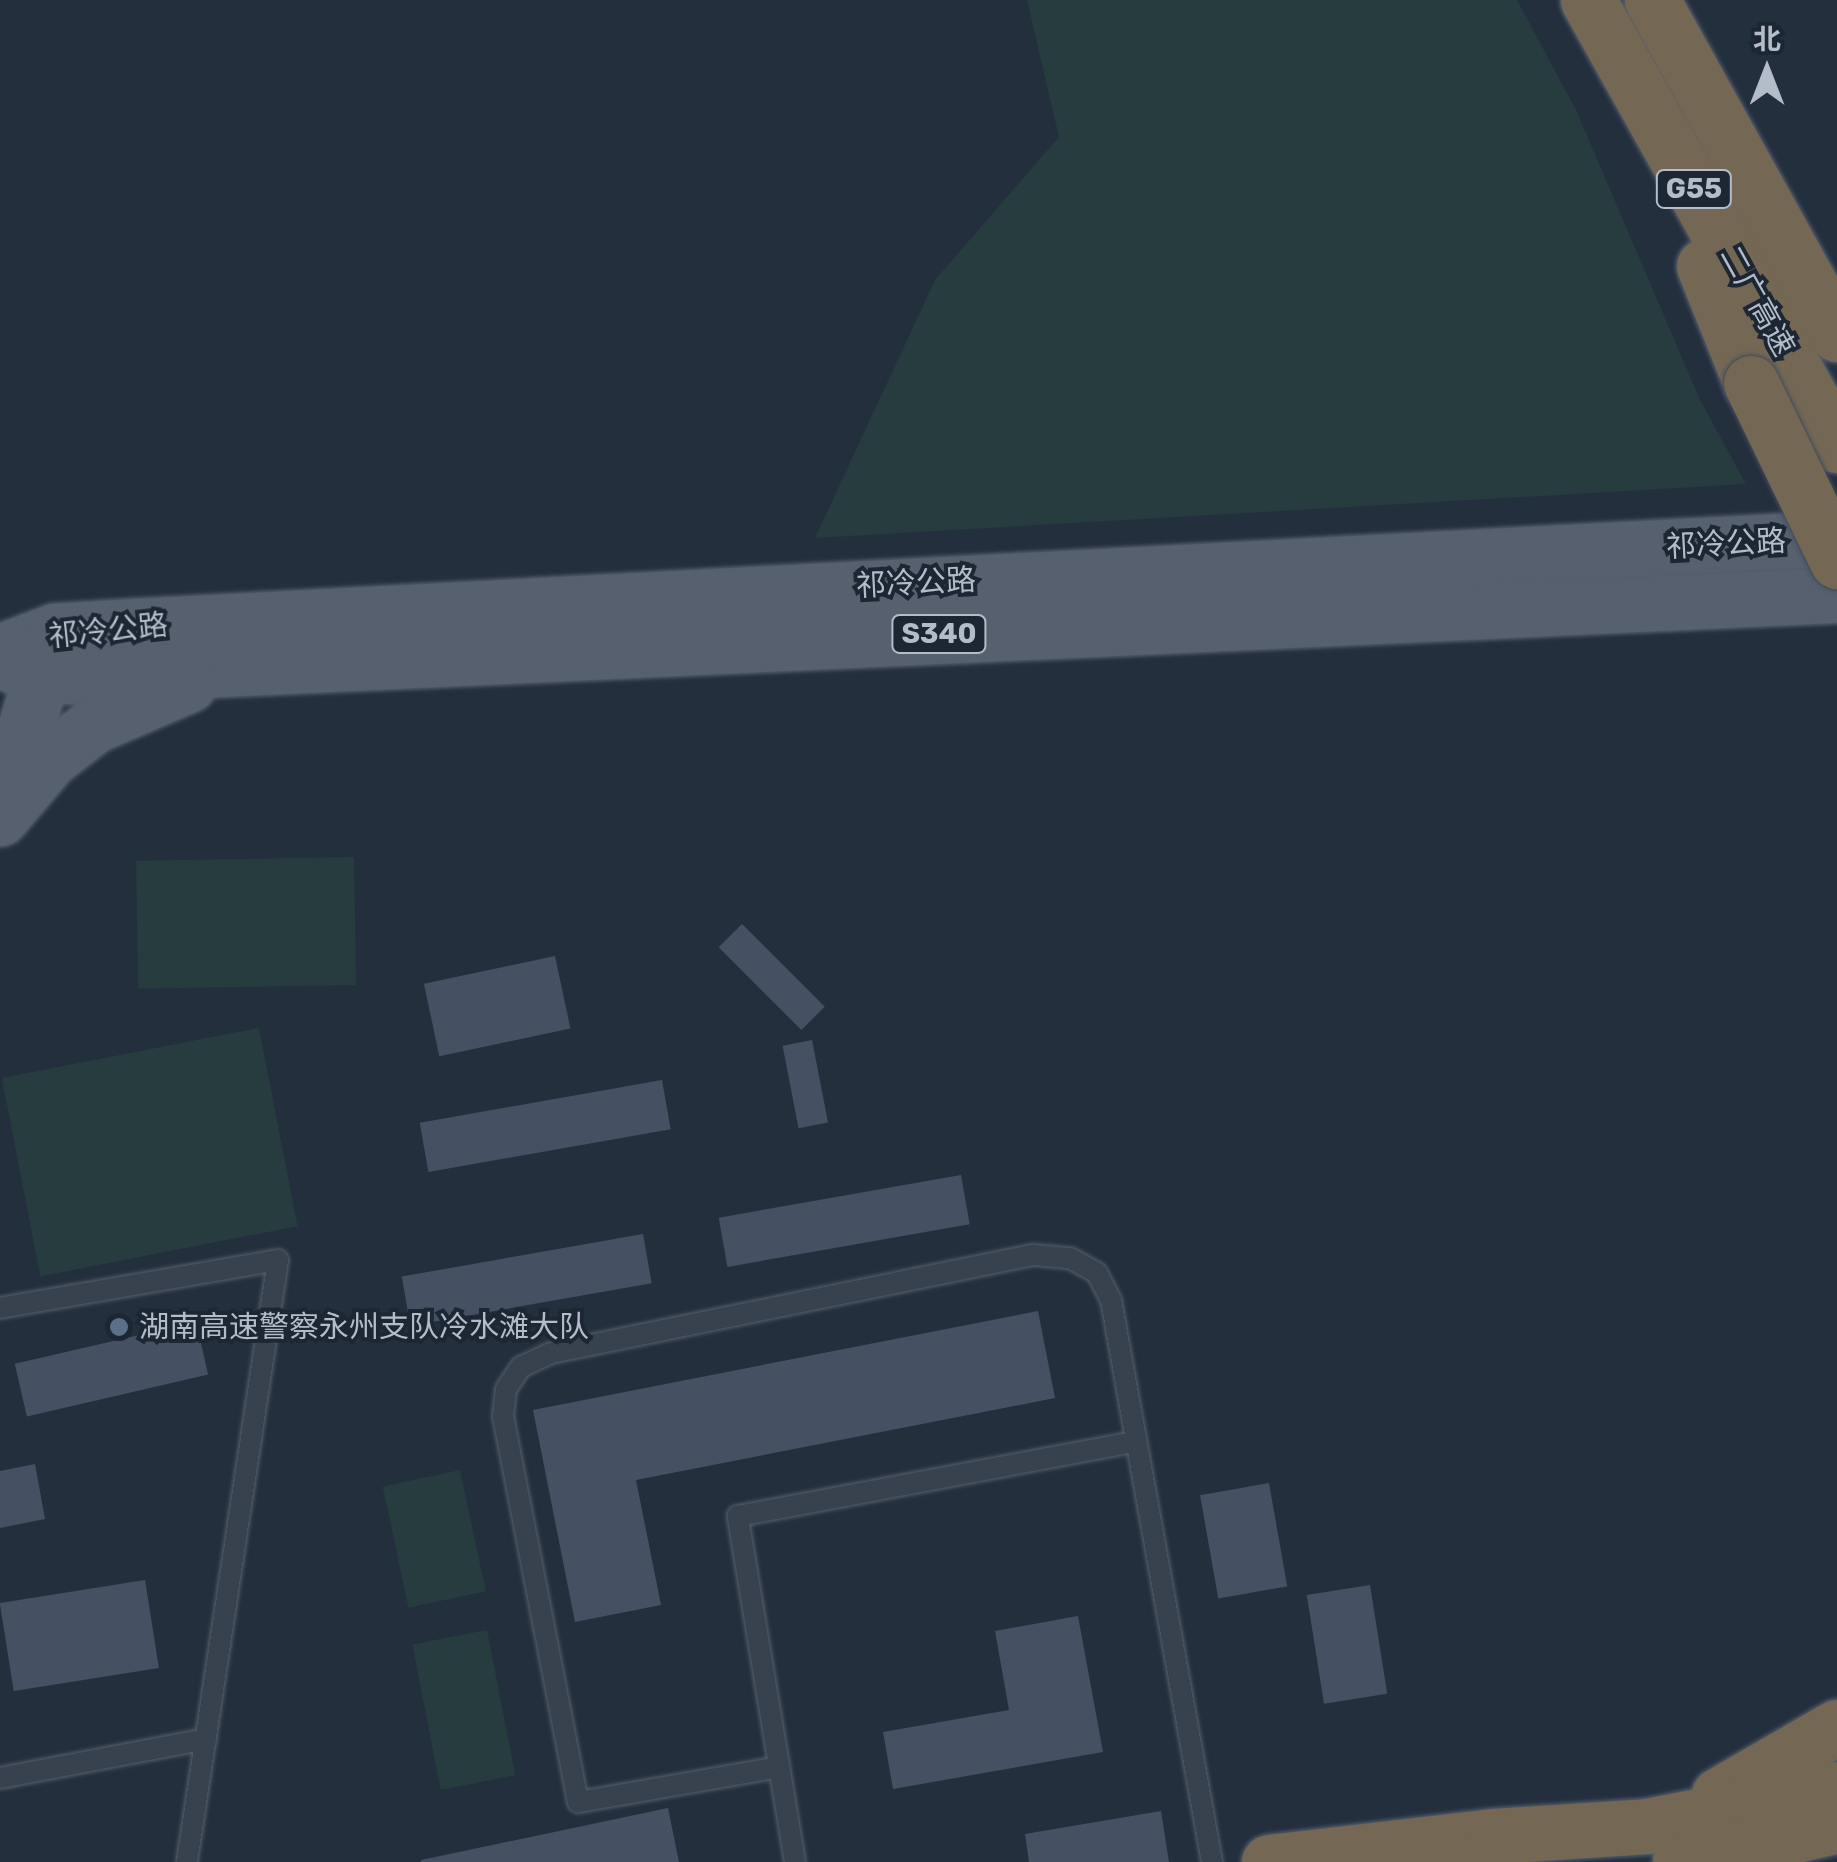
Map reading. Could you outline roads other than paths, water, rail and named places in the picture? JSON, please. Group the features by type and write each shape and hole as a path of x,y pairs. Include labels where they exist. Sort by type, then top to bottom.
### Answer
{"highway":[{"path":"1588,0 1626,68 1776,381 1837,561"},
{"name":"二广高速","path":"1652,0 1837,334"},
{"name":"二广高速","path":"1776,381 1837,445"},
{"path":"1679,1848 1739,1786 1837,1727"},
{"path":"1679,1848 1837,1789"},
{"path":"1679,1848 1837,1825"},
{"path":"1270,1862 1494,1836 1837,1860"}],"main road":[{"name":"祁冷公路","path":"24,655 539,602 1837,538"},
{"name":"祁冷公路","path":"24,655 236,668 1837,595"},
{"path":"0,806 24,655"},
{"path":"0,818 50,759 94,724 149,698 236,668"}],"lane":[{"path":"779,1767 578,1802 503,1417 506,1389 521,1367 551,1353 1033,1254 1070,1258 1097,1273 1111,1300 1133,1442 1212,1862"},
{"path":"0,1308 278,1260 187,1862"},
{"path":"795,1862 738,1516 1133,1442"},
{"path":"0,1778 206,1739"}],"place":[{"name":"湖南高速警察永州支队冷水滩大队","path":"119,1327"}]}
